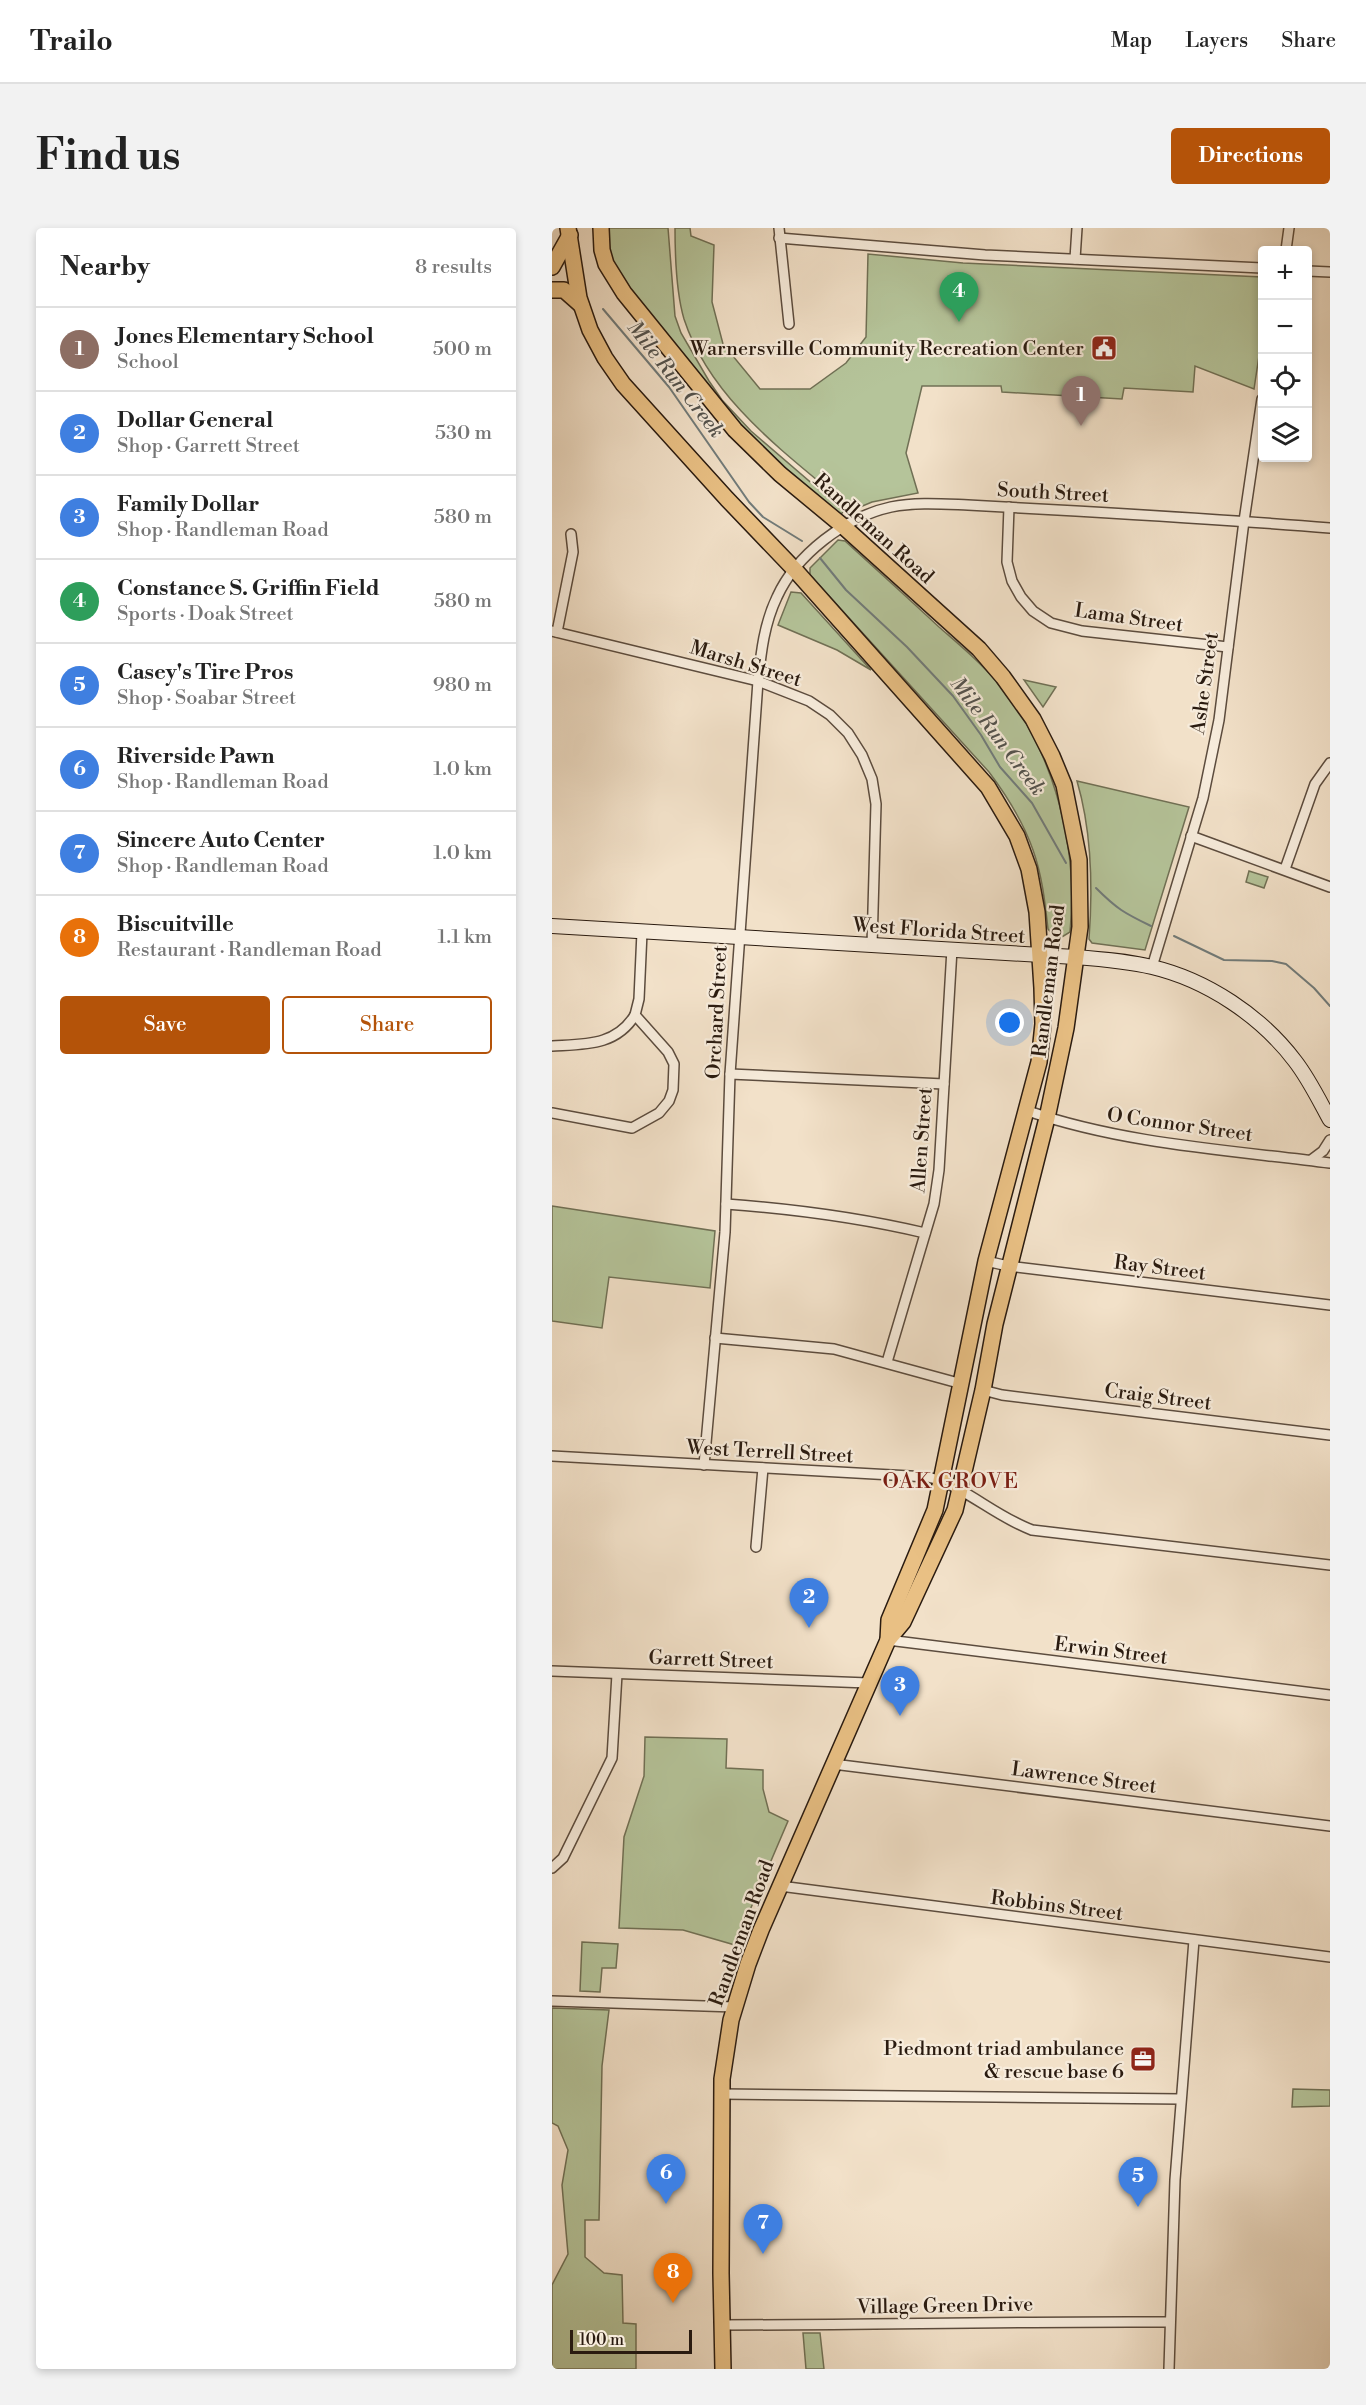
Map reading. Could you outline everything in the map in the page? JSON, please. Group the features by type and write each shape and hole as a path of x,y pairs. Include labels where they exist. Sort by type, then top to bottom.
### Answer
{"main road":[{"name":"Randleman Road","path":"601,228 602,250 606,264 624,293 735,430 780,474 844,527 979,650 1003,676 1033,719 1064,785 1079,860 1080,927 1066,1028 1047,1118 1008,1266 983,1390 955,1510 903,1622 888,1640 780,1886 748,1964 726,2045 722,2094 721,2325 723,2369"},
{"name":"Randleman Road","path":"570,231 581,305 590,330 605,358 623,384 727,500 795,570 988,788 1017,836 1029,869 1037,912 1043,1024 1039,1062 1028,1111 986,1261 935,1510 889,1620 888,1640"},
{"path":"552,267 570,231"},
{"path":"552,290 564,290 581,305"},
{"name":"West Florida Street","path":"552,926 1075,957 1152,967 1212,990 1249,1015 1295,1061 1330,1120"}],"street":[{"path":"1075,259 1077,228"},
{"path":"1287,246 1289,228"},
{"path":"789,324 779,233 964,254 1258,268"},
{"path":"1312,271 1330,272"},
{"name":"Ashe Street","path":"1152,967 1203,798 1219,720 1244,521 1262,408"},
{"name":"South Street","path":"795,570 811,551 844,527 864,516 889,507 910,504 1009,507 1330,528"},
{"name":"Lama Street","path":"1009,507 1007,553 1012,581 1021,597 1033,611 1051,623 1082,631 1228,647"},
{"path":"554,631 573,552 571,534"},
{"name":"Orchard Street","path":"704,1465 726,1204 730,1074 738,938 758,681 767,622 777,596 795,570"},
{"name":"Marsh Street","path":"554,631 758,681 809,701 830,715 848,733 862,755 872,779 876,804 872,945"},
{"path":"1285,869 1315,784 1329,765"},
{"path":"1191,836 1330,887"},
{"path":"552,1046 588,1044 608,1040 621,1032 635,1014 639,999 642,932"},
{"name":"Allen Street","path":"887,1362 934,1204 939,1170 952,949"},
{"path":"552,1113 632,1128 659,1113 669,1101 673,1090 674,1064 669,1052 635,1014"},
{"path":"730,1074 944,1084"},
{"name":"O Connor Street","path":"1028,1111 1080,1128 1148,1140 1330,1163"},
{"path":"1311,1160 1323,1151 1330,1140"},
{"path":"726,1204 809,1210 872,1220 925,1233"},
{"name":"Ray Street","path":"986,1261 1008,1266 1330,1305"},
{"path":"716,1338 834,1349 962,1384"},
{"name":"Craig Street","path":"983,1390 1002,1395 1330,1435"},
{"name":"West Terrell Street","path":"552,1456 928,1477 942,1480 1012,1523 1032,1530 1330,1565"},
{"path":"756,1547 763,1468"},
{"name":"Erwin Street","path":"888,1640 1330,1695"},
{"name":"Garrett Street","path":"552,1671 868,1683"},
{"path":"552,1868 563,1858 612,1758 617,1674"},
{"name":"Lawrence Street","path":"833,1764 1330,1826"},
{"name":"Robbins Street","path":"780,1886 1330,1958"},
{"path":"1169,2369 1173,2215 1180,2099 1194,1940"},
{"path":"552,2001 735,2007"},
{"path":"722,2094 1180,2099"},
{"name":"Village Green Drive","path":"721,2325 902,2325 981,2321 1170,2322"}],"green space":[{"path":"606,228 668,228 675,316 681,333 709,381 722,400 751,431 844,511 840,515 783,468 738,425 626,285 611,257"},
{"path":"675,228 690,228 691,236 714,245 712,302 723,344 760,389 810,389 846,363 866,337 868,254 963,263 1258,277 1258,362 1254,389 1195,366 1193,392 1124,388 1122,399 1002,392 1001,386 922,386 906,453 918,493 872,502 853,510 779,448 733,402 713,376 696,349 684,319 679,297"},
{"path":"838,540 845,541 981,664 1009,697 1028,726 1044,758 1065,827 1072,897 1070,932 1062,937 1053,935 1048,929 1036,859 1029,839 1002,790 989,772 810,575 810,568"},
{"path":"791,592 801,593 871,670 837,650 778,625"},
{"path":"1024,680 1056,687 1043,707"},
{"path":"1077,781 1189,807 1145,950 1092,943 1089,939 1090,859 1086,820"},
{"path":"1249,871 1268,877 1264,888 1246,882"},
{"path":"552,1206 715,1231 710,1288 609,1277 602,1328 552,1321"},
{"path":"645,1737 727,1739 726,1768 763,1770 763,1789 769,1812 788,1821 735,1945 683,1930 619,1928 624,1837 644,1776"},
{"path":"582,1942 618,1944 616,1968 602,1968 600,1992 580,1991"},
{"path":"552,2008 609,2010 602,2066 599,2220 585,2220 585,2257 604,2273 622,2275 623,2323 636,2324 636,2369 552,2369 552,2285 568,2254 562,2185 568,2150 558,2126 552,2123"},
{"path":"1293,2089 1330,2090 1330,2106 1292,2107"},
{"path":"803,2333 820,2333 824,2369 806,2369"}],"waterway":[{"name":"Mile Run Creek","path":"603,309 669,387 749,502 763,517 802,541"},
{"name":"Mile Run Creek","path":"820,558 846,590 907,647 953,696 981,735 1000,767 1032,803 1066,863"},
{"name":"Mile Run Creek","path":"1096,888 1121,910 1151,926"},
{"name":"Mile Run Creek","path":"1174,936 1224,960 1272,961 1286,964 1314,988 1330,1006"}],"place":[{"name":"Constance S. Griffin Field","path":"959,322"},
{"name":"Warnersville Community Recreation Center","path":"1104,348"},
{"name":"Jones Elementary School","path":"1081,426"},
{"name":"Dollar General","path":"809,1628"},
{"name":"Family Dollar","path":"900,1716"},
{"name":"Piedmont triad ambulance & rescue base 6","path":"1143,2059"},
{"name":"Riverside Pawn","path":"666,2204"},
{"name":"Casey's Tire Pros","path":"1138,2207"},
{"name":"Sincere Auto Center","path":"763,2254"},
{"name":"Biscuitville","path":"673,2303"}],"district":[{"name":"OAK GROVE","path":"951,1481"}]}
